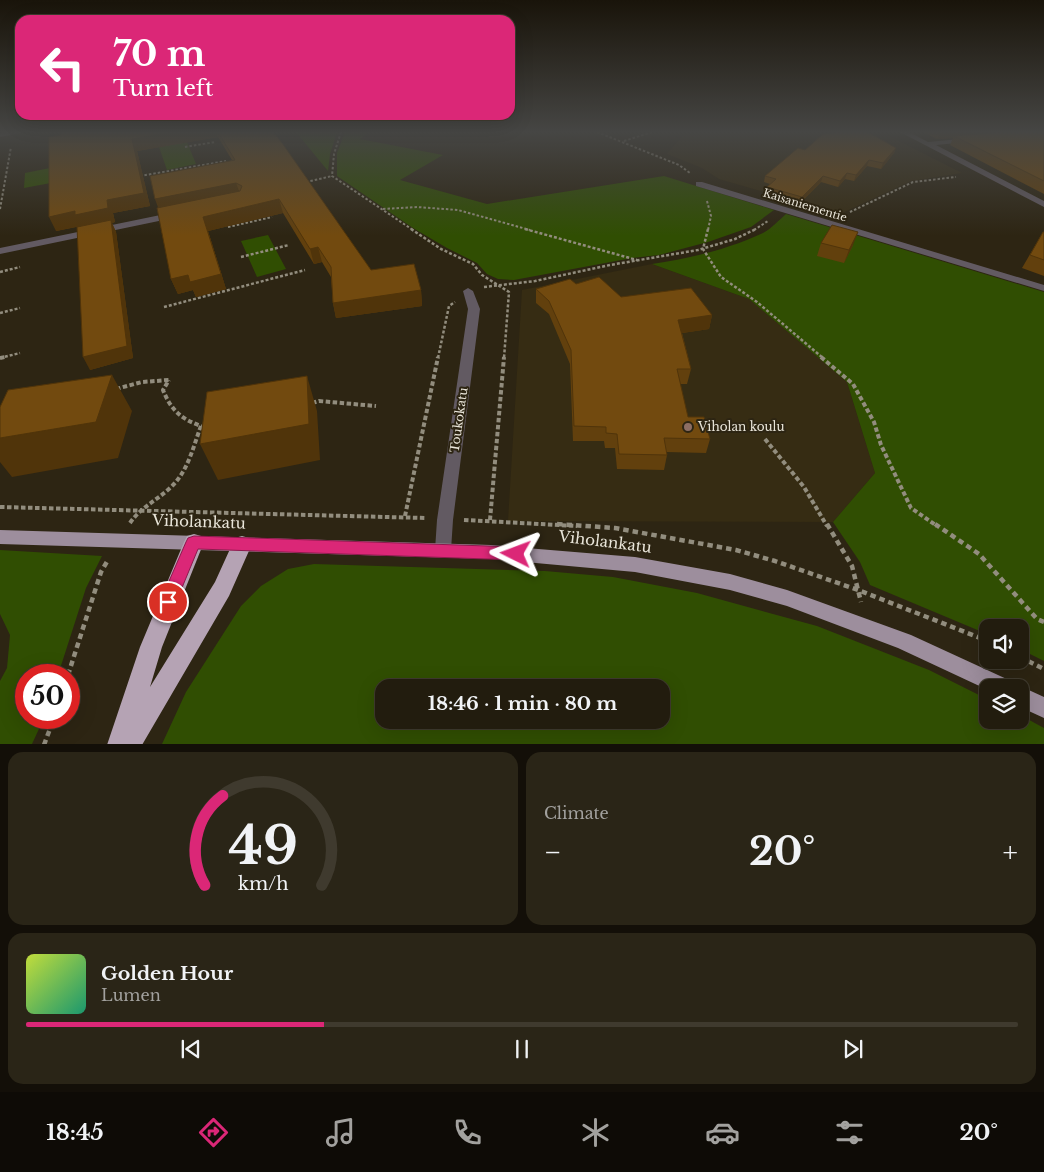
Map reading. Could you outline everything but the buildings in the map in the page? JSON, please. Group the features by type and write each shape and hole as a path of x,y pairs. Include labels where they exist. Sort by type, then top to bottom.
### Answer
{"highway":[{"path":"119,744 152,647 194,542"},
{"path":"128,744 222,589 242,544"}],"main road":[{"name":"Viholankatu","path":"0,537 443,550 553,556 680,572 732,582 792,598 864,625 988,679"},
{"path":"1029,700 1044,708"}],"street":[{"path":"971,167 1044,204"},
{"name":"Kaisaniementie","path":"699,184 1044,288"},
{"path":"0,251 182,214"},
{"name":"Toukokatu","path":"443,550 445,520 474,309 468,292"}],"path":[{"path":"0,208 2,185 6,167"},
{"path":"134,177 193,167"},
{"path":"332,176 333,167"},
{"path":"681,167 692,174 705,194 711,216 703,249 721,277 758,302 853,384 874,422 881,445 911,508 979,554 1037,619 1044,622"},
{"path":"304,182 332,176 441,249 473,264 482,275 510,292 490,520"},
{"path":"850,212 913,182 958,177"},
{"path":"382,210 417,207 458,210 640,261"},
{"path":"497,284 522,283 640,261 668,258 703,249 757,230 782,210"},
{"path":"228,227 272,217"},
{"path":"241,257 289,245"},
{"path":"0,272 20,267"},
{"path":"164,307 305,270"},
{"path":"406,516 448,306 468,292"},
{"path":"0,313 20,308"},
{"path":"0,358 20,353"},
{"path":"113,390 142,382 169,380 163,390 169,407 188,422 201,426 210,424"},
{"path":"310,403 376,406"},
{"path":"71,664 100,572 137,510 175,484 187,466 201,426"},
{"path":"765,439 804,487 852,566 864,625"},
{"path":"1029,662 1044,669"},
{"path":"44,744 50,729"}],"shaded area":[{"path":"699,167 950,167 962,173 911,181 840,214 719,179"},
{"name":"Viholan koulu","path":"652,264 749,299 847,382 875,473 833,522 508,521 522,290"}],"green space":[{"path":"55,167 56,182 24,188 25,173"},
{"path":"166,167 183,167 167,170"},
{"path":"337,167 423,167 400,180 487,204 664,176 774,210 751,227 708,242 659,255 632,258 514,280 498,279 487,274 477,263 413,228 337,176"},
{"path":"786,214 1044,292 1044,661 1029,654 1029,619 979,619 979,631 870,585 860,562 833,522 875,473 847,382 749,299 652,264 722,249 750,239 772,227"},
{"path":"268,235 286,269 257,277 241,241"},
{"path":"0,550 102,556 86,588 62,664 15,664 15,729 39,729 32,744 0,744 0,681 7,668 10,635 0,614"},
{"path":"314,564 545,571 613,577 697,593 817,626 929,670 979,695 979,729 1029,729 1029,720 1044,728 1044,744 162,744 186,692 241,606 261,586 288,569"}],"place":[{"name":"Viholan koulu","path":"688,427"}],"route":[{"path":"168,602 194,542 516,554"}]}
